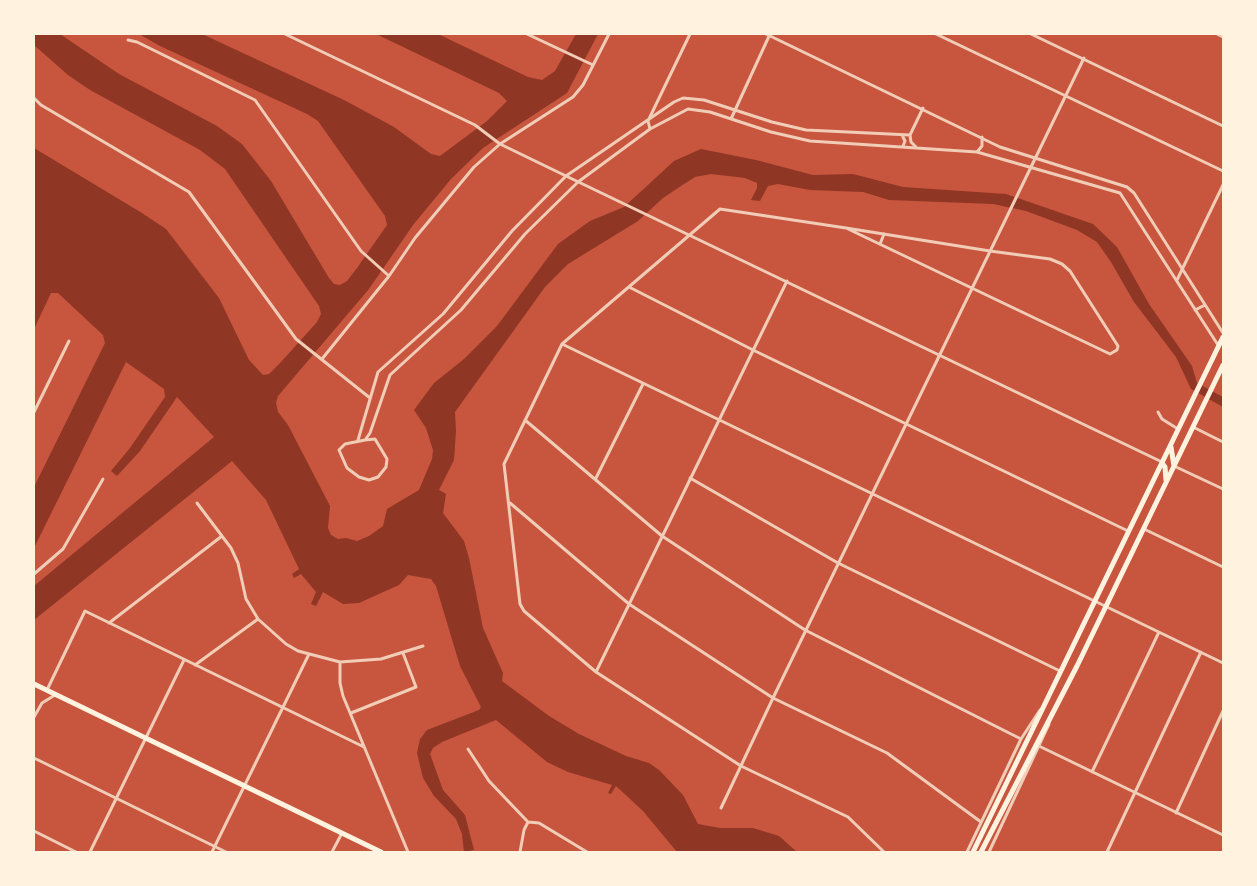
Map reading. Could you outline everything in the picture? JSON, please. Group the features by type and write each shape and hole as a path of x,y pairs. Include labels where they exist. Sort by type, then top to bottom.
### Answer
{"main road":[{"path":"974,852 1223,337"},
{"path":"981,852 1024,765 1053,714 1223,365"},
{"path":"1171,444 1174,466"},
{"path":"1162,463 1165,466 1166,483"},
{"path":"34,684 381,852"}],"street":[{"path":"285,34 475,125 500,144 940,354 1162,463"},
{"path":"527,34 593,66"},
{"path":"322,359 389,276 415,238 474,168 500,144 573,97 583,85 609,34"},
{"path":"650,129 648,121 690,34"},
{"path":"731,119 768,34 1000,147 1111,180 1127,187 1134,193 1223,333"},
{"path":"936,34 1223,171"},
{"path":"1032,34 1223,126"},
{"path":"1217,34 1223,37"},
{"path":"128,40 137,42 255,100 365,256 389,276"},
{"path":"721,808 805,630 1084,58"},
{"path":"34,98 41,105 189,192 296,339 370,398"},
{"path":"358,440 378,372 443,314 512,231 566,176 674,102 683,98 704,100 772,122 806,130 910,135"},
{"path":"916,147 911,142 910,135 923,108"},
{"path":"365,440 370,433 390,375 461,310 525,234 578,182 650,129 688,109 705,110 771,132 810,141 977,152 1120,193 1219,346"},
{"path":"902,135 905,141 903,146"},
{"path":"977,152 982,146 982,137"},
{"path":"1049,172 1049,167 1052,164"},
{"path":"1177,280 1223,185"},
{"path":"846,228 1110,354 1114,354 1118,346 1070,271 1062,264 1050,259 990,251 846,228 720,210 562,344 504,464 520,604 524,611 596,672 741,766 848,817 884,852"},
{"path":"880,244 884,234"},
{"path":"596,672 787,281"},
{"path":"629,287 753,350 1129,531"},
{"path":"1195,310 1205,304"},
{"path":"34,412 69,341"},
{"path":"562,344 1223,662"},
{"path":"596,478 643,384"},
{"path":"1158,412 1162,419 1178,430"},
{"path":"525,420 596,478 662,536 805,630 1021,739"},
{"path":"1193,427 1223,442"},
{"path":"375,439 387,459 386,467 378,477 369,480 359,477 347,468 339,450 345,444 365,440 375,439"},
{"path":"1174,466 1223,489"},
{"path":"690,478 838,563 1061,672"},
{"path":"34,574 63,550 103,479"},
{"path":"509,502 629,604 773,698 887,753 981,822"},
{"path":"197,503 231,548 238,563 246,599 258,619 286,644 309,654 340,662 381,659 423,646"},
{"path":"1144,529 1223,567"},
{"path":"109,623 222,536"},
{"path":"47,690 85,611 364,747"},
{"path":"195,666 258,619"},
{"path":"1092,772 1159,632"},
{"path":"1107,852 1201,652"},
{"path":"351,713 416,687 403,653"},
{"path":"212,852 309,654"},
{"path":"90,852 184,660"},
{"path":"340,662 340,683 364,747 408,852"},
{"path":"967,852 1021,739 1049,694"},
{"path":"34,717 42,703 56,695"},
{"path":"1176,813 1223,710"},
{"path":"989,852 1040,747 1053,714"},
{"path":"1040,747 1223,835"},
{"path":"468,749 489,781 528,822 539,823 587,852"},
{"path":"34,758 226,852"},
{"path":"520,852 524,830 528,822"},
{"path":"34,831 76,852"},
{"path":"332,852 342,833"}],"shaded area":[{"path":"34,34 60,34 119,74 217,126 242,144 271,181 329,278 334,284 340,285 347,281 387,225 385,216 318,121 307,114 160,46 139,34 202,34 344,100 394,127 431,154 440,156 487,121 507,101 499,93 376,34 438,34 528,77 542,80 555,71 576,34 598,34 567,93 483,148 451,179 413,225 369,289 278,396 276,403 278,412 288,425 330,506 328,528 331,535 338,539 346,538 357,541 369,536 383,526 387,509 419,490 432,459 433,450 426,428 414,410 434,383 464,359 497,326 558,244 590,221 624,207 674,161 701,149 756,160 813,175 853,174 903,187 1006,194 1093,224 1117,247 1149,304 1192,366 1197,383 1223,397 1223,407 1191,389 1176,357 1134,302 1097,242 1077,230 1026,211 993,204 889,200 863,192 810,190 778,184 768,186 760,201 751,200 757,188 757,183 745,178 711,174 695,177 663,198 638,221 568,264 545,287 455,412 454,460 439,490 446,494 443,513 464,541 483,628 503,673 502,681 549,716 579,734 626,756 649,763 659,770 683,795 698,824 720,828 753,828 779,836 797,852 677,852 643,811 616,786 611,794 608,793 612,785 568,772 547,762 496,720 442,742 433,748 430,754 443,790 465,815 474,850 464,852 462,834 456,819 434,796 423,778 417,753 420,739 427,730 479,710 481,707 460,666 436,586 431,579 408,575 399,585 359,603 343,604 323,592 316,606 311,604 316,592 301,574 294,578 292,574 299,569 266,500 232,461 34,620 34,586 214,437 177,397 140,451 117,476 111,471 130,448 165,397 164,389 126,362 34,548 34,487 105,343 103,335 58,293 51,293 34,329 34,148 166,229 219,298 249,360 263,375 269,374 281,362 317,322 321,314 319,306 225,169 200,150 90,90 68,75 34,45"}]}
